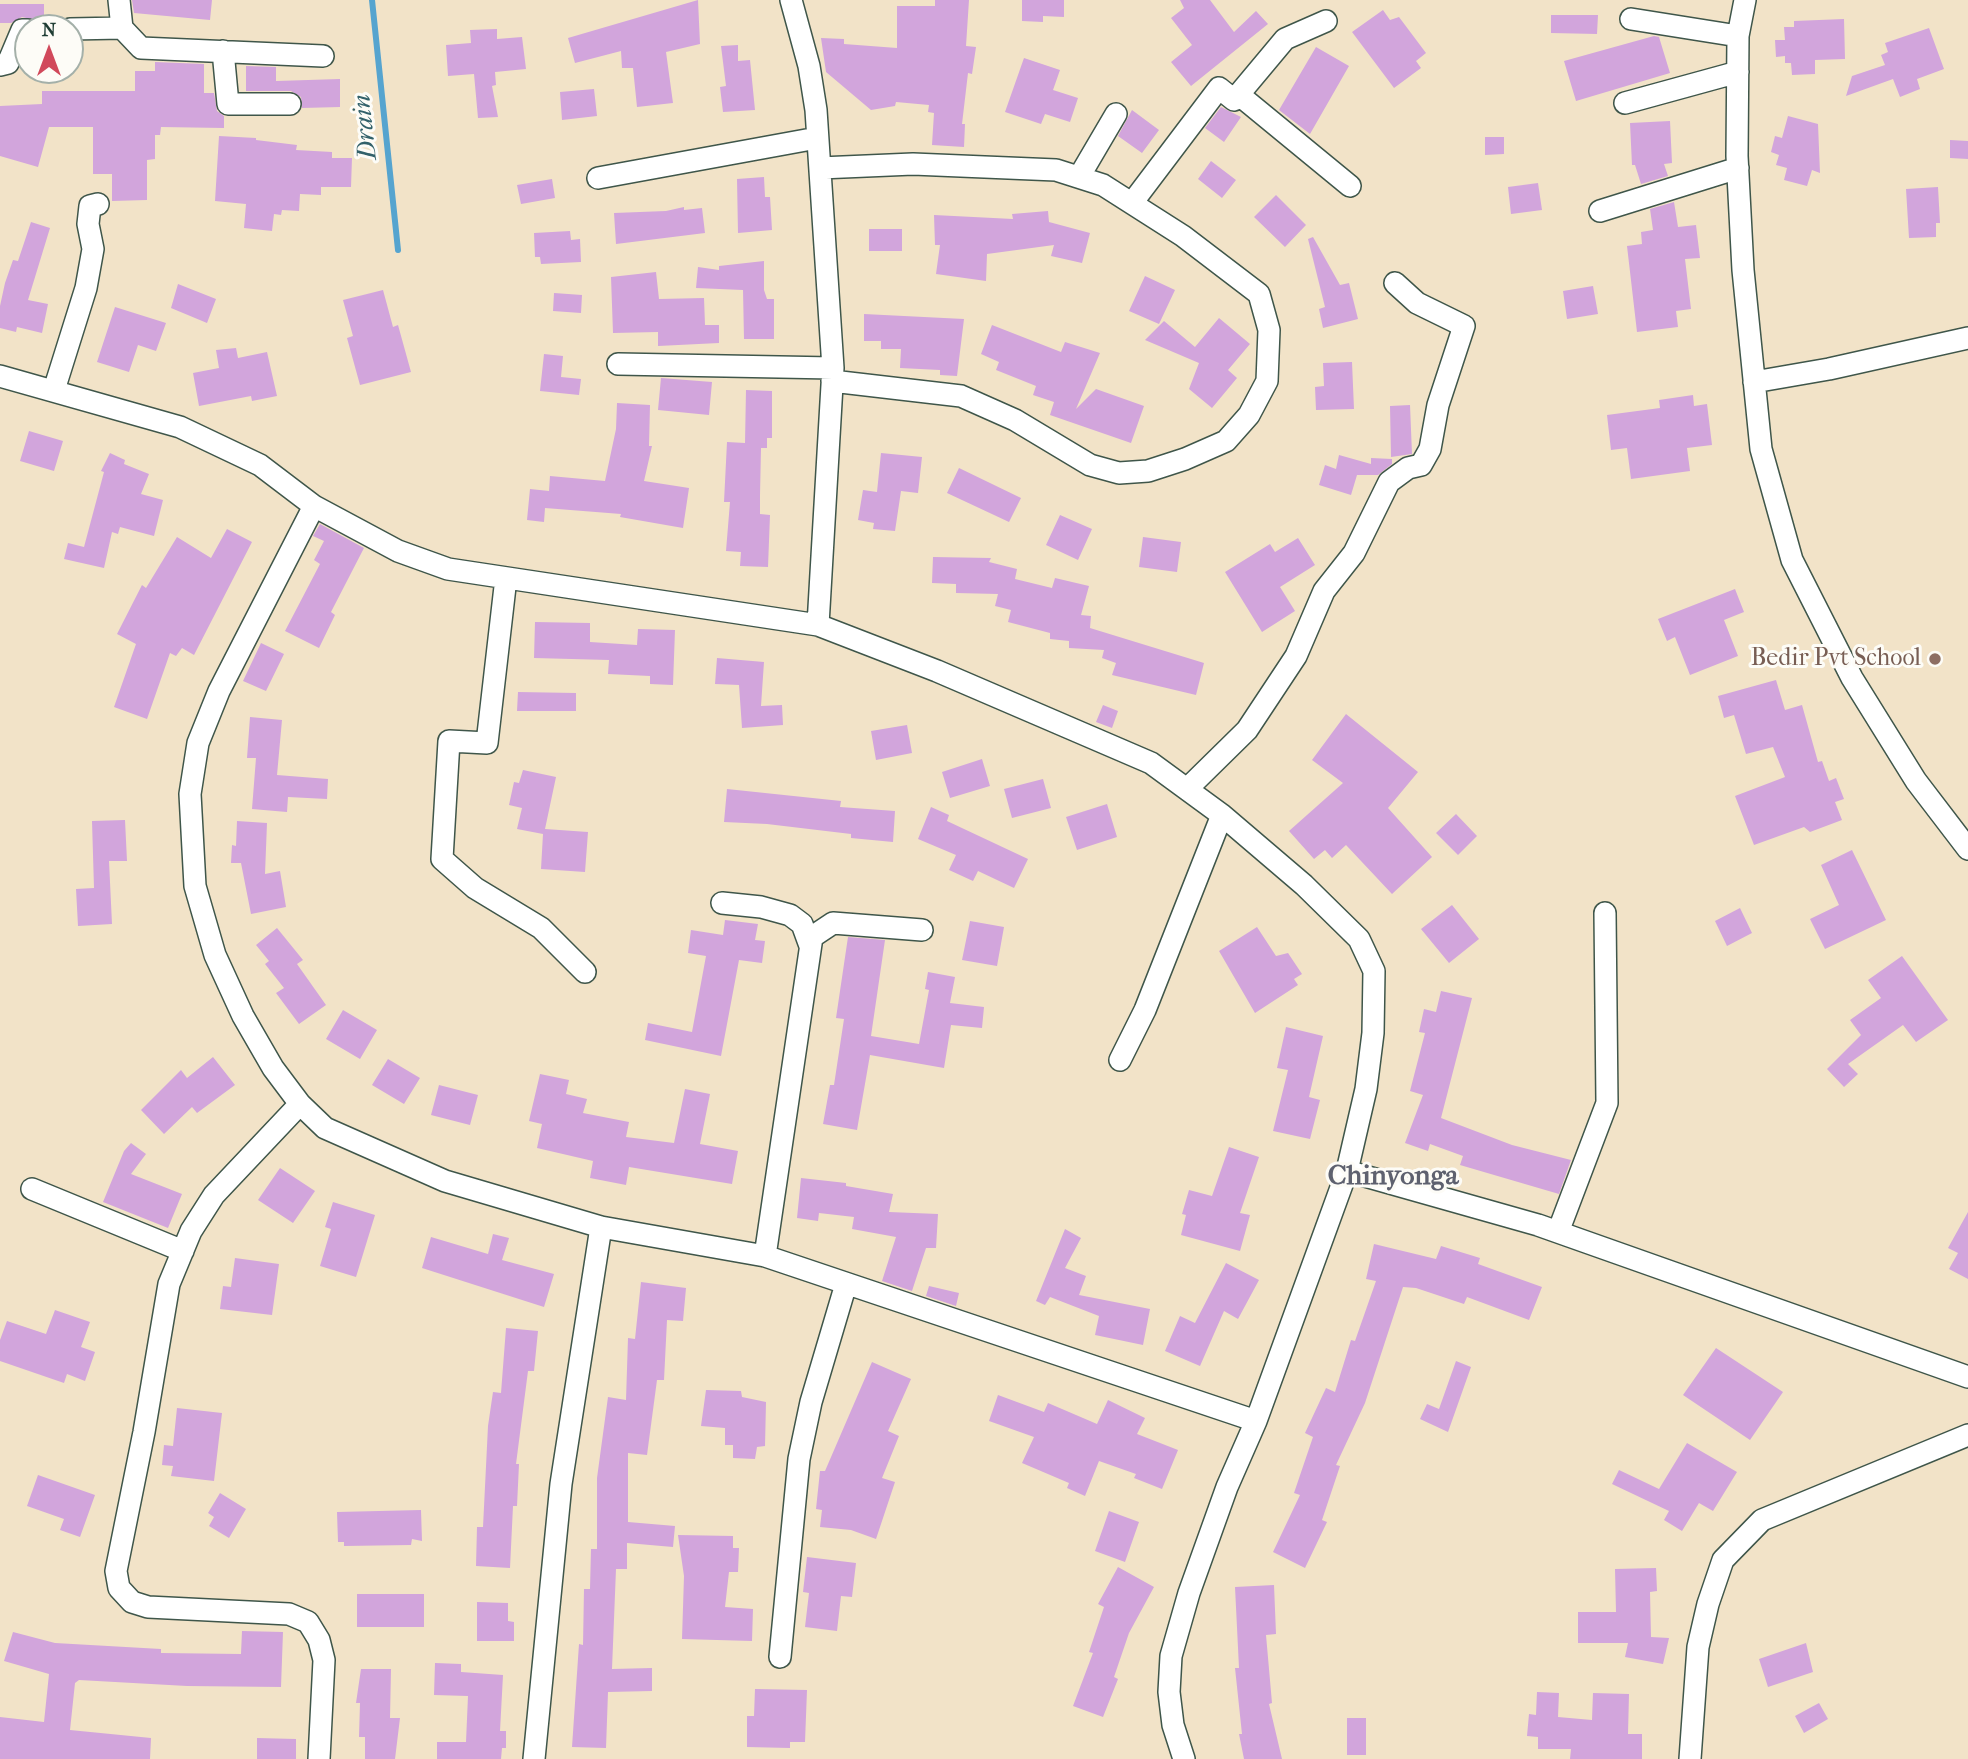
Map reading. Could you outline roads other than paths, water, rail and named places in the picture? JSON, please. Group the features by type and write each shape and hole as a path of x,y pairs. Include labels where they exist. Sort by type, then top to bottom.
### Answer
{"street":[{"path":"119,0 122,28 141,48 323,56"},
{"path":"791,0 809,66 820,168 833,375 818,625"},
{"path":"1745,0 1738,36 1738,168 1743,270 1761,449 1793,560 1852,678 1916,781 1968,849"},
{"path":"1631,19 1738,36"},
{"path":"1132,203 1219,88 1234,100 1285,39 1326,21"},
{"path":"84,29 122,28"},
{"path":"0,65 8,63 14,49"},
{"path":"223,51 228,104 290,104"},
{"path":"1625,103 1738,72"},
{"path":"1238,94 1350,186"},
{"path":"1079,177 1116,114"},
{"path":"598,178 817,138"},
{"path":"618,364 833,375 961,396 1015,420 1090,465 1119,473 1148,471 1226,441 1249,415 1267,381 1269,330 1259,294 1183,236 1103,185 1056,170 913,164 820,168"},
{"path":"1600,211 1738,168"},
{"path":"54,390 86,288 93,249 88,224 90,206 98,204"},
{"path":"1188,788 1247,730 1296,656 1324,592 1354,553 1389,482 1408,468 1421,465 1430,449 1438,405 1464,326 1417,303 1395,284"},
{"path":"1754,382 1829,369 1968,338"},
{"path":"0,376 180,427 260,465 314,506 398,551 448,569 818,625 937,671 1150,763 1222,815 1304,886 1359,939 1374,971 1373,1033 1366,1089 1347,1171 1193,1581 1171,1656 1169,1692 1173,1725 1184,1759"},
{"path":"314,506 219,691 198,743 190,794 195,886 215,955 243,1016 273,1068 300,1104 325,1128 445,1181 601,1227 765,1256 1255,1421"},
{"path":"506,578 487,743 449,741 442,859 475,888 541,928 586,972"},
{"path":"1120,1060 1145,1010 1222,815"},
{"path":"722,903 761,907 790,915 802,924 810,946"},
{"path":"1558,1232 1607,1103 1605,913"},
{"path":"765,1256 812,937 834,922 858,922 922,930"},
{"path":"300,1104 214,1195 191,1231 169,1284 144,1432 116,1571 119,1588 132,1602 148,1607 289,1614 308,1622 319,1640 324,1660 319,1759"},
{"path":"1347,1171 1558,1232 1968,1377"},
{"path":"32,1189 183,1251"},
{"path":"534,1759 561,1483 601,1227"},
{"path":"780,1657 799,1460 811,1402 846,1284"},
{"path":"1690,1759 1698,1647 1708,1604 1723,1560 1762,1520 1968,1435"}],"waterway":[{"name":"Drain","path":"372,0 398,250"}],"place":[{"name":"Bedir Pvt School","path":"1935,659"}],"district":[{"name":"Chinyonga","path":"1393,1177"}]}
